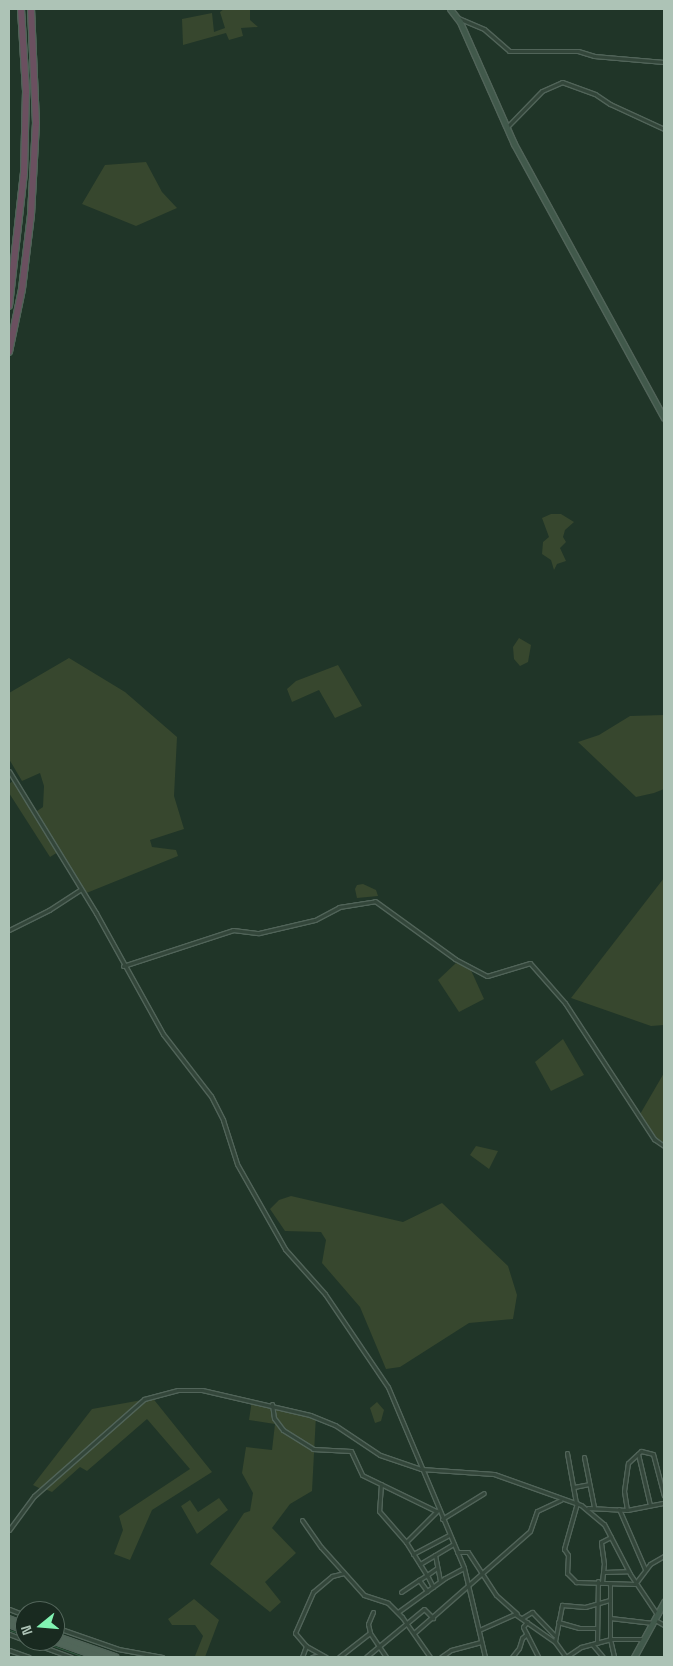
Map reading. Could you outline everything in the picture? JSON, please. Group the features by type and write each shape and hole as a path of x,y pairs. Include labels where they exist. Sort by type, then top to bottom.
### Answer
{"highway":[{"path":"9,306 24,174 26,91 21,9"},
{"path":"9,352 22,289 31,215 36,123 31,9"}],"main road":[{"path":"65,1640 114,1657"},
{"path":"65,1645 100,1657"}],"street":[{"path":"450,9 457,18 506,128 664,418"},
{"path":"457,18 484,29 509,50 578,51 594,56 664,62"},
{"path":"506,128 549,84 562,82 589,91 664,130"},
{"path":"9,771 81,889 123,966 179,1059 211,1096 223,1120 237,1164 285,1250 325,1294 385,1380 437,1510 464,1568 485,1657"},
{"path":"9,930 49,910 81,889"},
{"path":"123,966 233,930 259,932 315,920 338,907 376,901 455,958 487,976 530,963 565,1003 654,1139 664,1146"},
{"path":"9,1530 39,1491 148,1396 190,1389 272,1404 318,1417 380,1455 421,1470 494,1474 561,1500 588,1508 604,1524 635,1584 657,1614"},
{"path":"272,1404 274,1418 283,1430 313,1449 351,1451 359,1472 437,1510"},
{"path":"627,1510 624,1491 628,1466 638,1454 646,1451 653,1454 664,1496"},
{"path":"567,1453 576,1503 565,1546 568,1555 566,1570 570,1578 579,1583 635,1584"},
{"path":"638,1454 650,1506"},
{"path":"584,1457 594,1507"},
{"path":"381,1484 379,1510 406,1542 433,1587"},
{"path":"574,1487 589,1484"},
{"path":"442,1519 484,1493"},
{"path":"414,1633 484,1574 530,1531 537,1511 561,1500"},
{"path":"588,1508 627,1510 664,1503"},
{"path":"619,1509 645,1569"},
{"path":"406,1542 437,1510"},
{"path":"302,1520 364,1595 388,1603 402,1616 430,1657"},
{"path":"413,1554 449,1535"},
{"path":"603,1657 594,1644 600,1582 604,1572 601,1542 611,1537"},
{"path":"420,1564 453,1544"},
{"path":"457,1552 468,1552 496,1595 527,1622 555,1642 566,1657 610,1639 644,1639"},
{"path":"435,1554 440,1581"},
{"path":"635,1584 645,1569 664,1556"},
{"path":"430,1558 436,1561"},
{"path":"401,1592 437,1568"},
{"path":"398,1612 440,1581 464,1568"},
{"path":"604,1572 628,1571"},
{"path":"324,1656 306,1646 295,1633 313,1592 332,1576 344,1573"},
{"path":"419,1580 427,1591"},
{"path":"610,1584 610,1639 614,1657"},
{"path":"555,1642 554,1635 562,1605 577,1607 610,1600"},
{"path":"634,1657 664,1602"},
{"path":"402,1616 403,1608"},
{"path":"366,1657 424,1609 433,1618"},
{"path":"373,1612 368,1624 370,1632 377,1646 386,1657"},
{"path":"522,1618 532,1612 554,1635"},
{"path":"479,1630 510,1614 517,1614"},
{"path":"610,1618 654,1622 664,1625"},
{"path":"527,1622 523,1627 538,1657"},
{"path":"558,1622 579,1628 597,1628"},
{"path":"65,1630 118,1649 162,1657"},
{"path":"338,1657 370,1632"},
{"path":"512,1657 520,1648 520,1639 527,1634"},
{"path":"441,1657 451,1650 481,1642"},
{"path":"302,1657 306,1646"},
{"path":"9,1650 29,1657"},
{"path":"54,1651 71,1657"},
{"path":"426,1657 427,1651"},
{"path":"312,1657 324,1656"}],"green space":[{"path":"224,9 250,9 250,20 258,27 241,28 243,36 229,40 226,33 183,45 182,19 212,13 214,32 225,28 220,12"},
{"path":"146,162 162,192 177,208 136,226 82,204 105,165"},
{"path":"551,514 561,514 574,522 565,530 563,537 566,542 560,548 566,561 557,564 554,570 551,560 542,554 543,542 549,537 542,518"},
{"path":"519,638 531,645 528,662 520,666 514,659 513,647"},
{"path":"69,658 125,692 177,737 174,796 184,829 150,840 152,847 176,850 178,856 84,894 58,852 50,857 9,793 9,784 14,780 34,813 43,807 44,786 40,773 22,781 9,759 9,693"},
{"path":"338,665 362,706 335,718 319,690 292,702 287,689 296,681"},
{"path":"664,715 664,789 654,793 636,797 578,742 599,735 630,716"},
{"path":"664,878 664,1025 651,1026 571,998"},
{"path":"363,884 376,890 378,896 357,898 355,889 357,885"},
{"path":"456,963 470,968 484,999 459,1012 438,980"},
{"path":"563,1039 584,1075 551,1091 535,1062"},
{"path":"664,1073 664,1146 654,1139 639,1116"},
{"path":"476,1146 498,1151 489,1169 470,1155"},
{"path":"291,1196 403,1222 442,1203 508,1266 517,1295 513,1319 469,1323 400,1367 386,1369 360,1307 322,1263 326,1240 321,1232 285,1231 270,1209 279,1200"},
{"path":"151,1396 212,1472 152,1510 130,1560 114,1554 123,1530 119,1516 190,1469 147,1419 87,1471 80,1467 52,1492 45,1489"},
{"path":"142,1400 41,1489 33,1485 92,1409"},
{"path":"252,1400 316,1415 312,1491 290,1504 272,1528 296,1553 265,1582 281,1602 270,1612 210,1564 244,1513 250,1511 253,1493 242,1473 246,1447 272,1450 275,1424 249,1420"},
{"path":"377,1402 384,1410 381,1421 375,1423 370,1408"},
{"path":"219,1498 228,1510 197,1534 181,1506 190,1500 198,1512"},
{"path":"194,1599 219,1620 205,1657 195,1656 203,1636 195,1625 172,1625 168,1619"}],"waterway":[{"path":"9,1630 15,1632"},
{"path":"65,1650 84,1657"}]}
